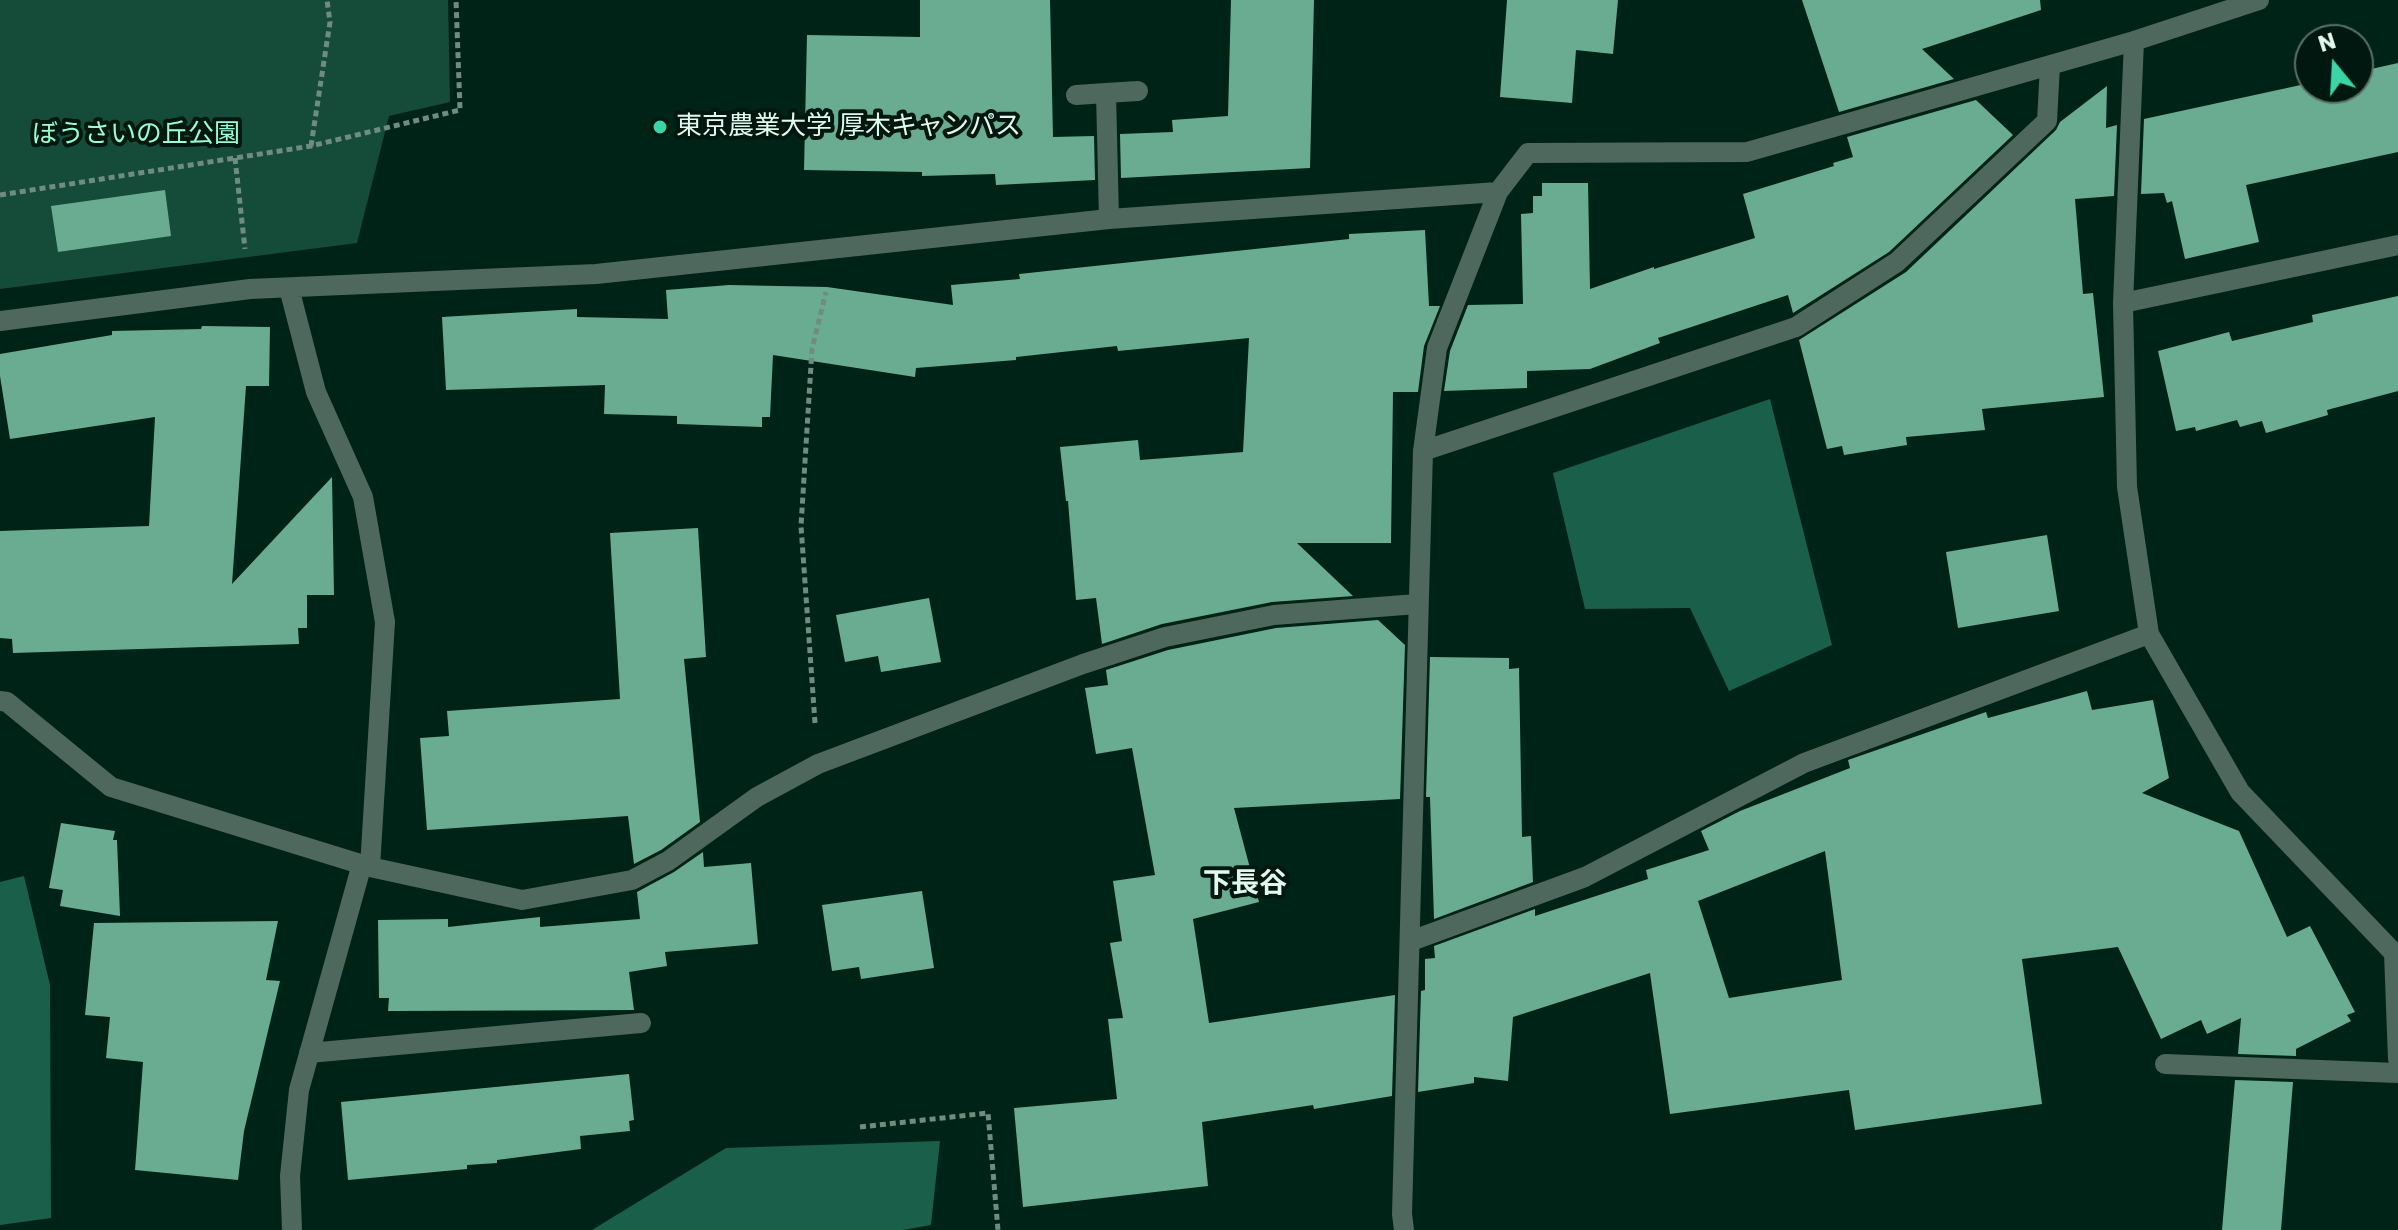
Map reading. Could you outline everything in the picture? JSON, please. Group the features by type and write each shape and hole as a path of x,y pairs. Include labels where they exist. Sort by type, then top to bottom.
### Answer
{"street":[{"path":"1404,1230 1423,451 1437,348 1498,192 1528,153 1747,152 2134,41 2259,0"},
{"path":"2134,41 2123,303 2127,487 2149,634 2240,792 2396,952 2398,1059"},
{"path":"1423,451 1796,327 1897,262 2047,121 2050,65"},
{"path":"1076,95 1138,91"},
{"path":"1106,93 1109,219"},
{"path":"0,321 250,289 596,274 1109,219 1498,192"},
{"path":"2123,303 2398,245"},
{"path":"289,288 316,392 363,497 385,622 366,866 299,1090 290,1176 292,1230"},
{"path":"0,701 7,702 111,787 366,866 522,900 632,880 668,861 757,797 818,764 1083,664 1165,637 1274,615 1417,604"},
{"path":"1411,941 1585,877 1804,763 2149,634"},
{"path":"309,1053 641,1023"},
{"path":"2165,1064 2398,1073"}],"path":[{"path":"311,146 330,22 327,0"},
{"path":"0,195 311,146 460,110 456,0"},
{"path":"235,158 250,289"},
{"path":"818,764 801,526 812,349 836,247"},
{"path":"860,1127 988,1113 998,1230"}],"green space":[{"name":"ぼうさいの丘公園","path":"0,0 448,0 450,102 389,116 357,243 0,289"},
{"path":"1770,399 1832,645 1729,691 1690,608 1585,609 1553,473"},
{"path":"24,876 50,985 51,1218 0,1225 0,882"},
{"path":"940,1141 931,1225 903,1230 592,1230 726,1148"}],"building":[{"path":"920,0 1050,0 1053,137 1094,136 1095,180 996,185 995,174 922,176 922,172 804,170 807,35 920,37"},
{"path":"1231,0 1314,0 1310,168 1121,178 1120,134 1173,132 1172,120 1228,116"},
{"path":"1507,0 1618,0 1613,54 1576,50 1572,103 1500,97"},
{"path":"1802,0 2040,0 2041,10 1922,49 1954,79 1839,112"},
{"path":"2398,63 2398,152 2246,185 2259,242 2185,259 2172,201 2167,203 2164,193 2141,194 2144,119 2294,86 2294,104 2374,104 2374,68"},
{"path":"2107,86 2106,128 2117,125 2114,196 2075,199 2083,294 2093,293 2104,397 1982,409 1985,430 1906,437 1907,445 1844,455 1842,446 1827,449 1799,340 1906,272 2056,130 2060,122"},
{"path":"1976,100 2013,135 1889,252 1793,313 1788,295 1658,338 1660,343 1590,369 1527,371 1527,388 1444,391 1450,351 1468,305 1523,304 1521,214 1533,213 1533,196 1542,196 1542,183 1588,183 1590,289 1755,238 1743,194 1834,166 1833,163 1853,157 1847,137"},
{"path":"165,190 171,236 58,252 51,206"},
{"path":"1425,230 1429,306 1440,306 1424,346 1418,392 1393,392 1391,543 1297,543 1353,596 1272,602 1162,624 1102,644 1096,598 1076,600 1060,447 1138,440 1140,460 1243,452 1249,338 1118,351 1117,346 1016,357 1016,360 916,368 915,377 773,355 770,417 762,417 762,427 677,424 677,416 604,414 605,385 446,390 442,317 577,309 577,317 668,319 666,290 729,285 827,287 953,305 951,285 1020,279 1019,274 1349,239 1349,234"},
{"path":"2398,296 2398,391 2327,410 2328,415 2266,433 2262,421 2240,427 2237,420 2196,431 2195,427 2176,431 2158,351 2229,332 2232,341 2313,322 2312,315"},
{"path":"202,326 270,327 269,386 246,386 232,584 332,477 334,595 307,595 307,628 298,628 299,644 13,653 12,639 0,638 0,531 149,526 155,417 10,439 0,376 0,354 112,335 112,331 201,329"},
{"path":"698,528 706,657 684,659 700,822 661,850 634,864 628,816 427,830 420,738 449,736 447,711 620,699 610,533"},
{"path":"2047,535 2059,611 1958,628 1946,552"},
{"path":"929,598 941,662 881,672 878,656 845,662 836,615"},
{"path":"1378,620 1405,645 1400,799 1234,808 1259,902 1193,919 1209,1023 1395,995 1392,1096 1202,1122 1208,1186 1023,1207 1014,1108 1117,1099 1108,1019 1123,1018 1110,943 1122,941 1113,881 1155,875 1132,748 1096,754 1085,688 1108,685 1106,670 1168,650 1276,628"},
{"path":"1430,657 1509,658 1509,669 1519,668 1522,837 1531,836 1533,882 1434,919 1430,797 1426,797"},
{"path":"2087,691 2092,710 2153,700 2169,778 2142,793 2239,831 2287,937 2310,926 2355,1012 2347,1015 2351,1021 2296,1049 2296,1056 2238,1054 2241,1018 2207,1034 2201,1020 2161,1039 2118,947 2022,959 2042,1104 1855,1130 1849,1090 1670,1114 1650,973 1513,1017 1508,1081 1474,1077 1474,1083 1418,1092 1421,991 1425,990 1425,959 1435,958 1434,946 1535,909 1535,916 1648,879 1646,870 1709,850 1701,831 1740,811 1850,768 1848,760 1986,712 1988,718","holes":["1825,851 1842,980 1729,998 1698,901"]},
{"path":"61,823 115,831 113,840 117,840 120,916 60,906 63,890 49,888"},
{"path":"703,852 704,867 751,863 758,944 665,952 667,966 629,972 634,1010 388,1011 389,998 379,998 378,920 448,919 448,927 540,917 540,927 640,919 637,892"},
{"path":"922,891 934,968 861,979 859,967 832,971 822,905"},
{"path":"278,921 266,980 280,981 244,1131 238,1180 135,1170 143,1062 106,1058 110,1017 85,1015 94,923"},
{"path":"629,1074 634,1120 629,1121 630,1131 580,1136 581,1149 467,1165 467,1169 348,1180 341,1102"},
{"path":"2235,1080 2293,1082 2281,1230 2222,1230"}],"place":[{"name":"東京農業大学 厚木キャンパス","path":"660,127"}],"district":[{"name":"下長谷","path":"1245,885"}]}
